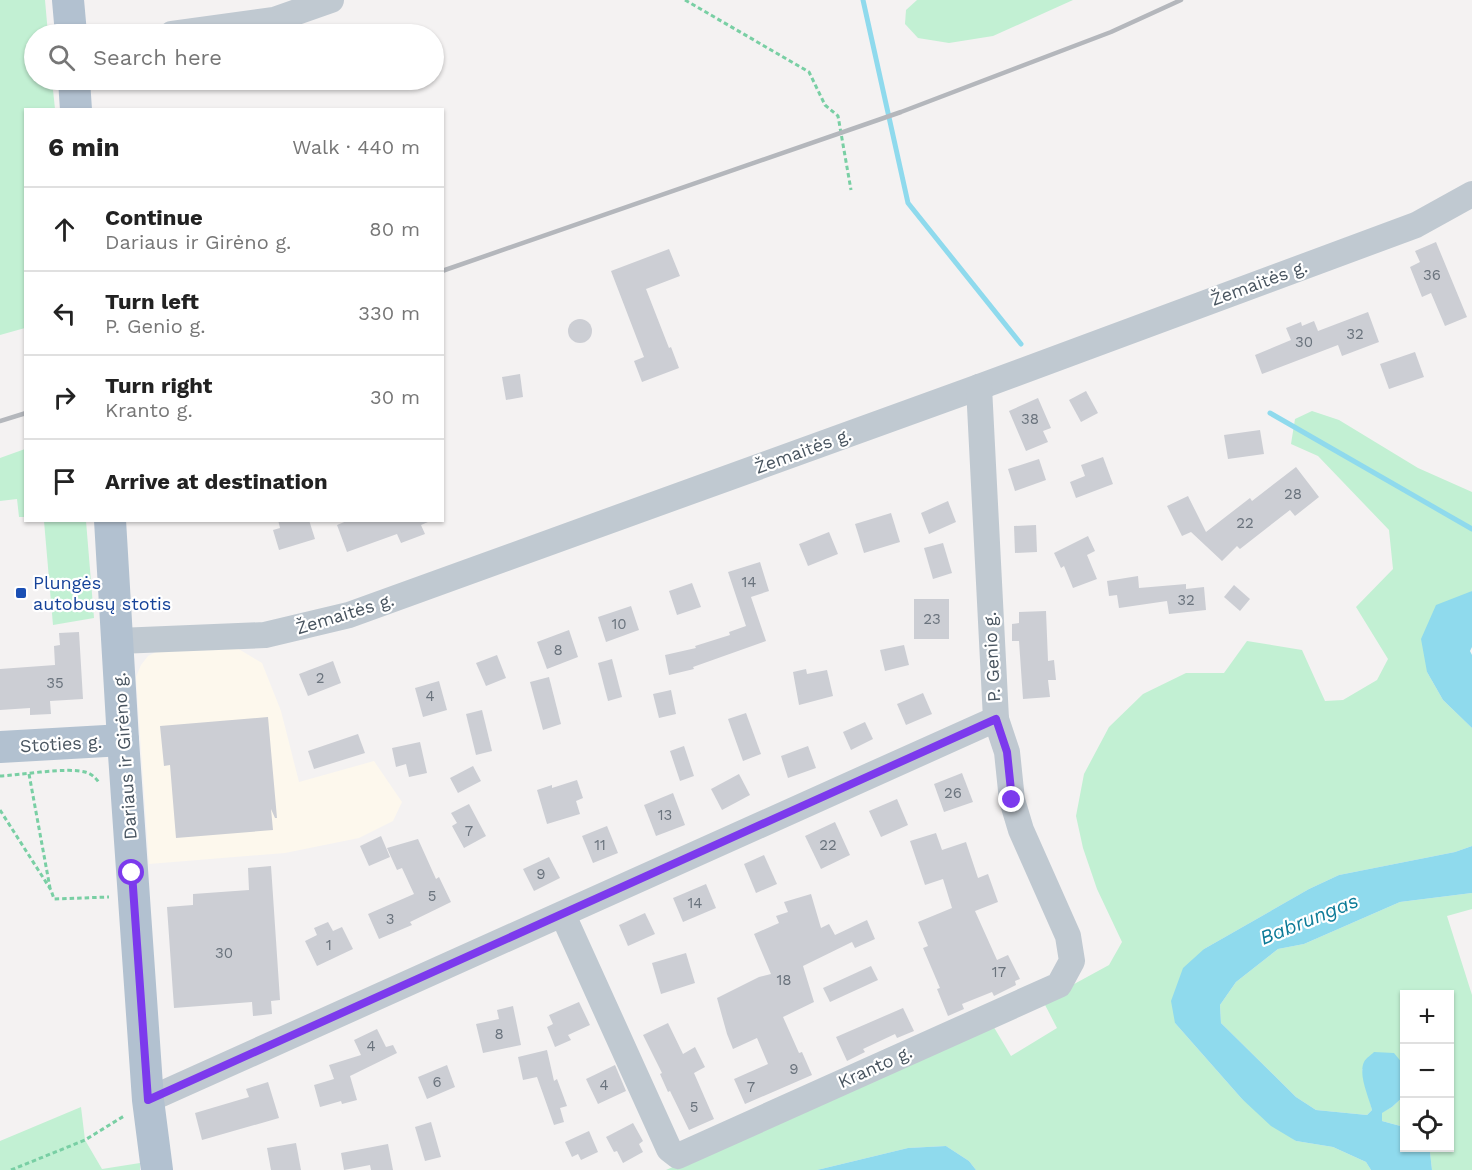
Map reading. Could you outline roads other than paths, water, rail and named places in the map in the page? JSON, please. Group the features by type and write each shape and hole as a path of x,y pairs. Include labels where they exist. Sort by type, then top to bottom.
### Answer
{"main road":[{"path":"68,0 70,24"},
{"path":"75,90 76,108"},
{"name":"Dariaus ir Girėno g.","path":"111,522 123,740 136,1105 157,1170"},
{"name":"Stoties g.","path":"0,747 123,740"}],"street":[{"path":"245,24 274,20 332,0"},
{"name":"Žemaitės g.","path":"118,641 265,635 349,615 979,387 1416,225 1472,194"},
{"name":"P. Genio g.","path":"136,1105 996,719 979,387"},
{"name":"Kranto g.","path":"563,915 669,1149 678,1156 1059,985 1072,961 1068,936 1021,830 1012,800 1007,752 996,719"}],"water":[{"path":"1472,591 1472,647 1470,651 1472,655 1472,728 1443,700 1427,672 1421,639 1436,605"},
{"name":"Babrungas","path":"1472,846 1472,893 1400,902 1304,944 1278,949 1236,982 1220,1005 1221,1023 1296,1097 1316,1110 1367,1115 1372,1110 1362,1073 1364,1062 1374,1052 1394,1053 1400,1060 1400,1100 1382,1113 1382,1121 1400,1126 1400,1152 1430,1152 1432,1170 1371,1170 1366,1162 1333,1147 1296,1141 1271,1126 1242,1099 1175,1023 1171,1001 1183,968 1204,949 1309,889 1339,875 1455,852"},
{"path":"946,1146 969,1161 976,1170 817,1170 908,1148"}],"waterway":[{"path":"863,0 908,203 1021,344"},
{"path":"1270,413 1472,529"}],"railway":[{"path":"444,270 901,112 1111,32 1181,0"},
{"path":"0,421 24,414"}],"place":[{"name":"Plungės autobusų stotis","path":"21,593"}]}
